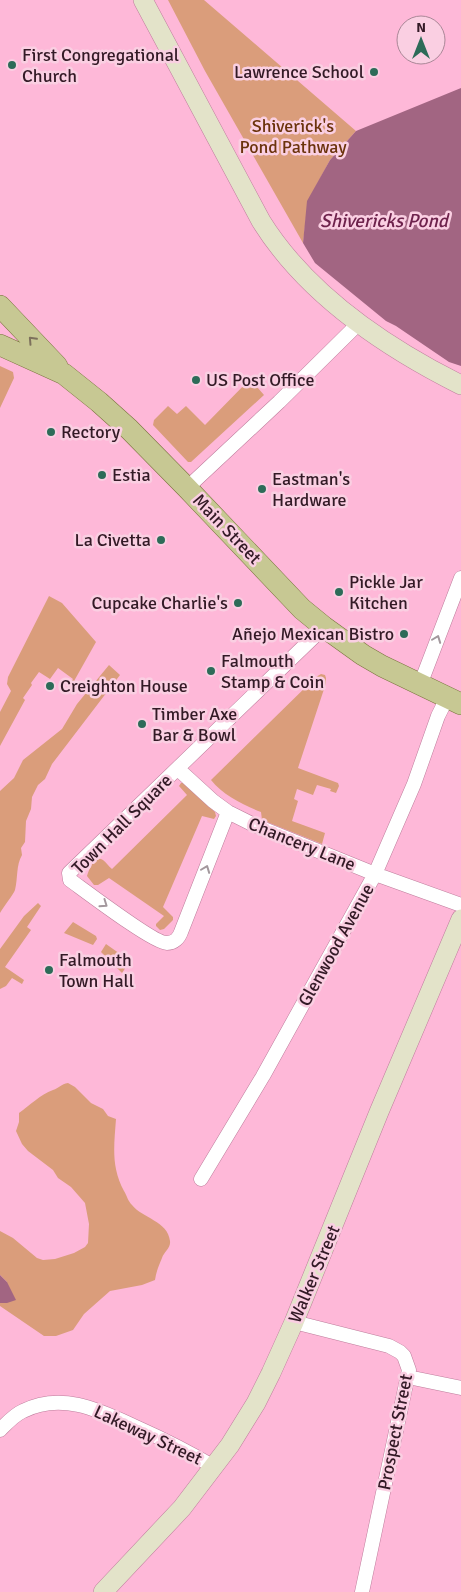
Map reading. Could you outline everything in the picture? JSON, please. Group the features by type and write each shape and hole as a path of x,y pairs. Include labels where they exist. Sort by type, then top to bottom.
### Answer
{"main road":[{"path":"0,306 64,374"},
{"name":"Main Street","path":"0,345 64,374 110,412 187,488 302,608 324,627 363,655 454,701"}],"street":[{"path":"143,0 195,100 271,237 313,284 358,324 428,368 461,386"},
{"path":"187,488 279,402 358,324"},
{"path":"420,685 461,578"},
{"name":"Town Hall Square","path":"178,769 228,812 179,937 168,944 140,930 70,880 69,873 324,627"},
{"name":"Glenwood Avenue","path":"201,1179 263,1076 375,874 414,784 438,716 454,701"},
{"name":"Chancery Lane","path":"228,812 262,829 375,874 461,905"},
{"name":"Walker Street","path":"104,1592 182,1508 230,1445 256,1403 294,1322 379,1112 461,919"},
{"name":"Prospect Street","path":"294,1322 395,1349 400,1352 409,1370 362,1592"},
{"path":"408,1377 461,1388"},
{"name":"Lakeway Street","path":"0,1430 23,1411 34,1406 58,1402 83,1405 104,1412 180,1447 214,1467"}],"green space":[{"name":"Shiverick's Pond Pathway","path":"168,0 204,0 356,131 330,160 308,201 303,243 205,71"},
{"path":"0,366 13,372 14,378 0,408"},
{"path":"250,379 264,395 191,462 188,462 153,425 154,420 168,406 177,414 186,406 205,425"},
{"path":"49,596 62,603 96,642 69,690 67,688 73,679 58,668 50,679 39,672 23,698 25,700 0,746 0,712 11,691 7,684 8,677"},
{"path":"109,665 120,675 52,764 45,779 38,785 32,797 31,809 26,821 25,842 21,848 22,855 15,890 0,913 0,791 14,778 23,760 62,729 77,704"},
{"path":"321,674 325,675 326,683 298,768 338,783 339,786 336,793 330,791 331,789 317,785 313,795 297,789 294,799 298,801 292,821 325,833 322,844 262,820 261,812 234,799 211,780"},
{"path":"181,783 215,812 216,816 214,819 202,816 163,907 173,917 173,920 164,929 160,930 156,924 164,916 109,878 98,885 94,885 87,876 92,864 97,859 103,860 112,869 187,795 179,786"},
{"path":"38,903 41,906 27,927 31,930 5,967 24,980 22,984 12,978 6,986 0,989 0,949 24,916"},
{"path":"73,922 96,936 97,939 93,945 64,933"},
{"path":"106,944 130,961 122,973 101,952"},
{"path":"68,1083 75,1087 91,1103 103,1109 108,1116 116,1119 114,1156 120,1182 136,1209 165,1229 170,1243 160,1263 155,1280 142,1285 110,1291 84,1314 73,1330 56,1336 44,1336 0,1306 0,1303 7,1303 7,1282 0,1275 0,1231 13,1238 37,1258 43,1260 55,1259 74,1253 85,1247 88,1243 89,1224 85,1203 71,1187 58,1178 53,1170 28,1151 22,1144 16,1131 19,1113 35,1100"}],"water":[{"name":"Shivericks Pond","path":"461,88 461,366 449,362 386,321 315,263 303,243 307,201 330,160 356,131"},
{"path":"0,1275 7,1282 16,1300 0,1303"}],"place":[{"name":"First Congregational Church","path":"12,65"},
{"name":"Lawrence School","path":"374,72"},
{"name":"US Post Office","path":"196,380"},
{"name":"Rectory","path":"51,432"},
{"name":"Estia","path":"102,475"},
{"name":"Eastman's Hardware","path":"262,489"},
{"name":"La Civetta","path":"161,540"},
{"name":"Pickle Jar Kitchen","path":"339,592"},
{"name":"Cupcake Charlie's","path":"238,603"},
{"name":"Añejo Mexican Bistro","path":"404,634"},
{"name":"Falmouth Stamp & Coin","path":"211,671"},
{"name":"Creighton House","path":"50,686"},
{"name":"Timber Axe Bar & Bowl","path":"142,724"},
{"name":"Falmouth Town Hall","path":"49,970"}]}
